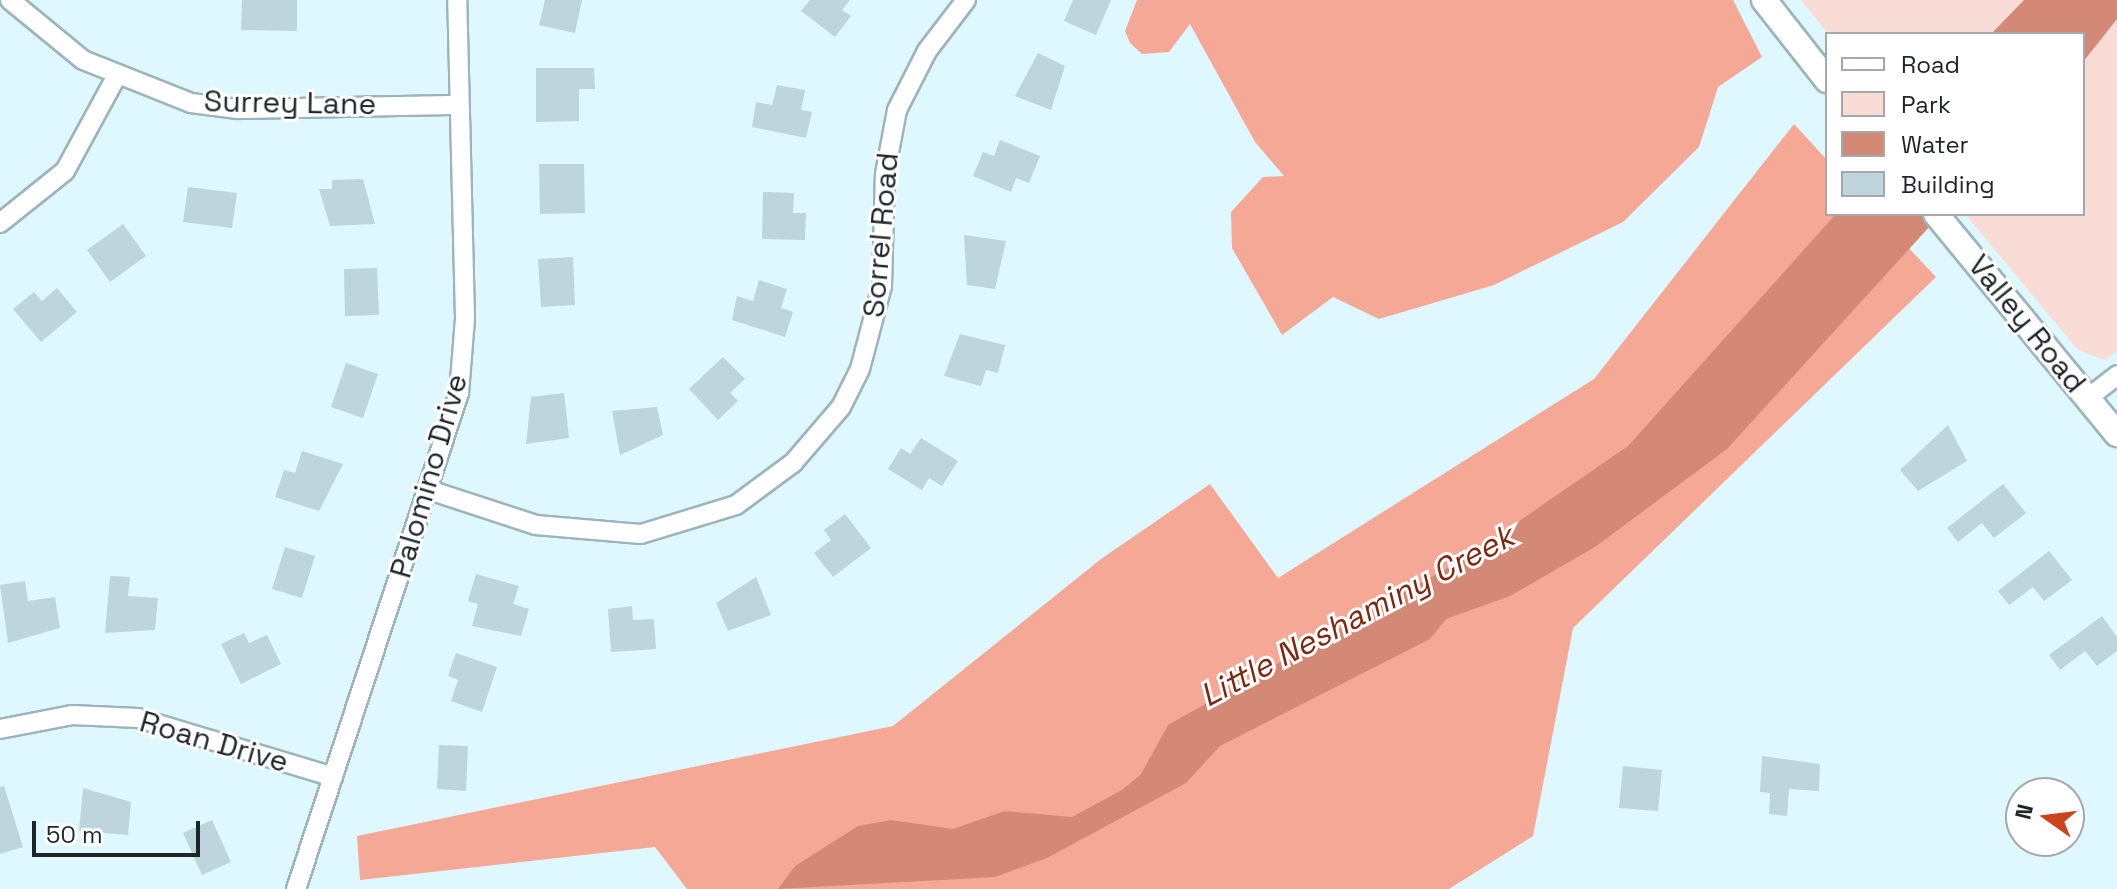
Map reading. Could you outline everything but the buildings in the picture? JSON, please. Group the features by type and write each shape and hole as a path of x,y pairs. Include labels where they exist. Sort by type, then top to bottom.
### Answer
{"street":[{"name":"Surrey Lane","path":"10,0 59,44 116,77 169,97 238,109 456,105"},
{"name":"Palomino Drive","path":"296,889 459,393 464,343 456,105 457,0"},
{"name":"Sorrel Road","path":"429,490 536,525 641,534 736,505 793,463 841,407 860,369 882,286 885,174 897,110 927,51 966,0"},
{"path":"1764,0 1825,77"},
{"path":"0,223 65,171 116,77"},
{"name":"Valley Road","path":"1938,216 2117,434"},
{"path":"2088,398 2117,375"},
{"name":"Roan Drive","path":"0,729 72,715 138,718 333,777"}],"green space":[{"path":"1801,0 2117,0 2117,351 2104,360 2078,350 1967,216 2085,216 2085,32 1826,32"}],"shaded area":[{"path":"1137,0 1733,0 1762,57 1718,87 1699,147 1623,222 1494,285 1379,319 1333,297 1282,335 1232,248 1231,212 1263,177 1284,176 1255,142 1190,24 1169,52 1142,54 1130,43 1125,31"},
{"path":"1794,124 1825,158 1825,216 1879,216 1936,277 1573,628 1533,836 1449,889 687,889 655,847 360,880 357,836 893,726 1101,559 1210,484 1278,578 1594,379"}],"water":[{"path":"2024,0 2117,0 2117,19 2085,59 2085,32 1993,32"},
{"path":"1834,216 1939,216 1727,449 1595,547 1510,596 1446,619 1430,639 1220,746 1186,783 1047,858 995,877 778,889 795,866 858,826 891,820 953,829 1005,811 1072,817 1122,790 1141,774 1168,725 1467,557 1628,446"}],"water label":[{"name":"Little Neshaminy Creek","path":"1357,616"}]}
